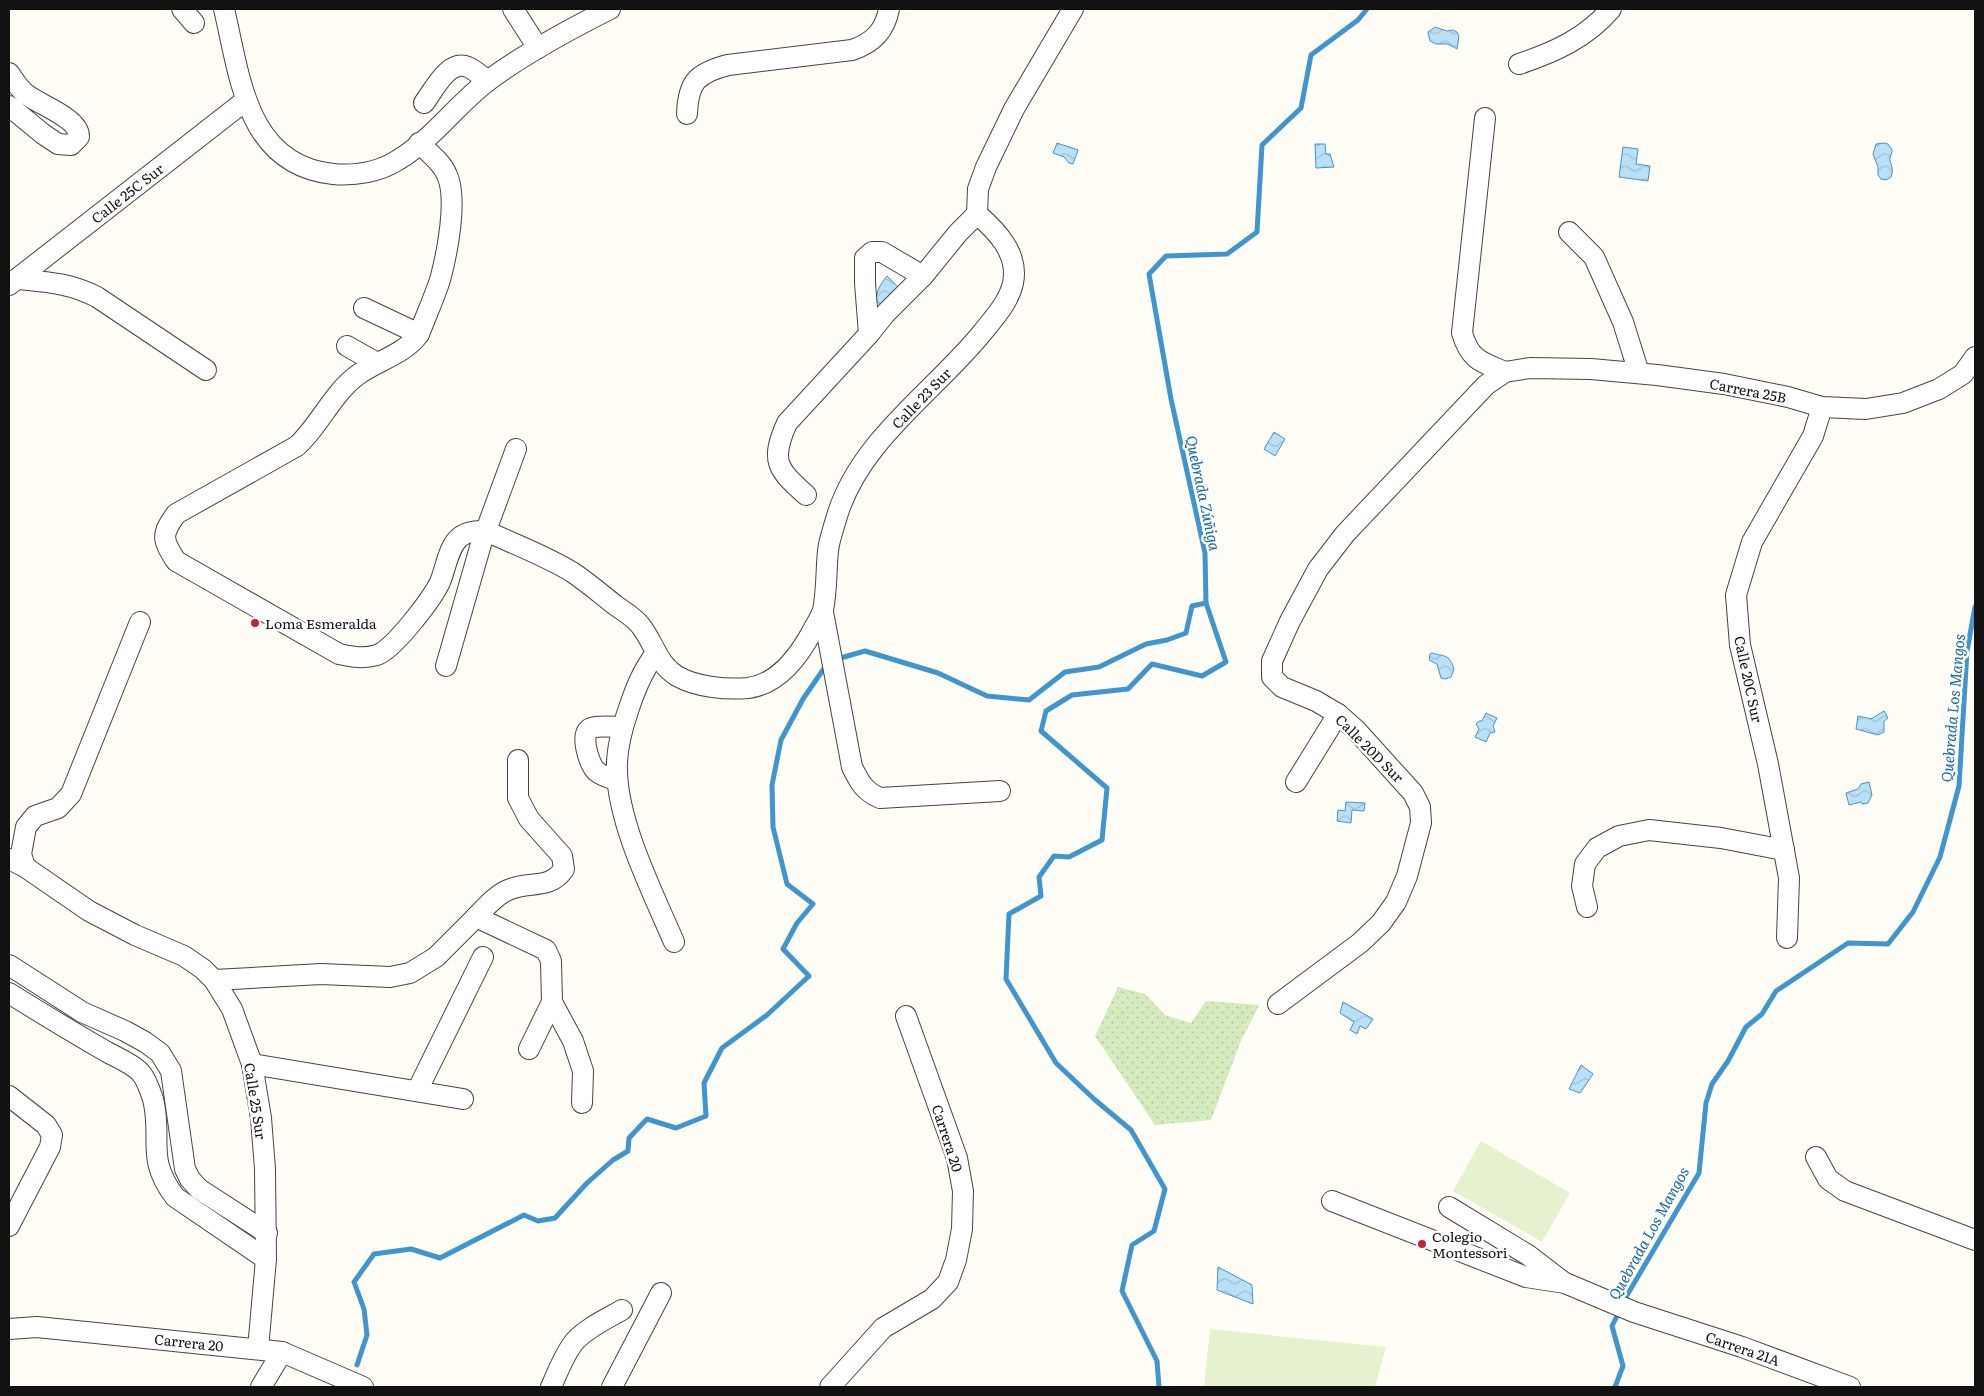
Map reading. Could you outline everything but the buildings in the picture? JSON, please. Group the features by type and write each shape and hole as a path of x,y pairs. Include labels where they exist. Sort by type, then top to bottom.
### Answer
{"street":[{"path":"224,9 245,101 256,126 273,147 295,163 320,173 347,175 374,171 398,160 488,81 538,48 610,9"},
{"path":"513,9 538,48"},
{"path":"687,114 687,95 696,81 710,70 728,65 852,50 868,45 881,30 890,9"},
{"path":"806,495 784,474 778,458 780,439 787,423 885,314 923,276 958,233 977,214 978,189 986,166 1014,109 1073,9"},
{"path":"1519,64 1565,47 1585,34 1611,9"},
{"path":"424,103 449,70 458,66 468,67 488,81"},
{"path":"9,73 25,94 70,120 79,132 79,137 71,145 58,144 9,106"},
{"name":"Calle 25C Sur","path":"13,282 245,101"},
{"path":"1485,118 1462,333 1466,348 1477,359 1505,372"},
{"path":"419,143 436,158 446,173 452,187 452,216 440,280 419,334 407,348 360,373 346,385 309,435 297,446 176,514 166,528 165,544 176,561 339,654 359,659 379,654 395,642 428,602 439,583 452,548 460,537 471,531 486,531"},
{"name":"Calle 23 Sur","path":"486,531 572,572 640,625 665,667 675,675 686,680 714,687 749,688 764,683 788,668 804,647 823,612 828,548 838,513 851,481 872,452 902,417 965,354 1002,309 1013,282 1012,262 1006,245 993,228 977,214"},
{"path":"1569,232 1594,257 1623,322 1639,374"},
{"path":"869,334 865,283 866,258 872,252 882,252 923,276"},
{"path":"13,282 61,284 79,288 96,297 206,370"},
{"path":"364,308 419,334"},
{"path":"347,346 377,363"},
{"name":"Carrera 25B","path":"1505,372 1530,368 1591,369 1724,384 1788,397 1822,407 1866,409 1903,403 1939,389 1963,374 1975,357"},
{"name":"Calle 20D Sur","path":"1278,1004 1360,943 1381,923 1396,902 1406,876 1421,824 1420,807 1413,793 1356,730 1338,714 1316,701 1282,687 1272,676 1272,661 1290,621 1318,569 1345,534 1486,385 1505,372"},
{"name":"Calle 20C Sur","path":"1787,938 1789,878 1768,764 1740,644 1736,595 1752,542 1814,436 1822,407"},
{"path":"446,666 486,531 516,449"},
{"path":"823,612 852,767 868,793 880,798 1000,791"},
{"path":"17,863 21,854 26,827 35,816 58,808 71,794 140,622"},
{"path":"656,653 639,678 622,727 617,756 617,780 622,807 638,856 674,942"},
{"path":"1296,782 1338,714"},
{"path":"617,780 602,775 596,770 589,759 585,740 587,732 591,728 622,727"},
{"path":"214,980 321,974 390,977 410,973 436,957 503,892 511,888 549,882 558,877 564,868 562,856 529,819 518,798 518,760"},
{"path":"1586,907 1582,886 1585,864 1597,848 1619,836 1649,830 1721,838 1784,850"},
{"name":"Calle 25 Sur","path":"17,863 89,911 135,935 184,956 203,969 214,980 232,1009 252,1064 261,1118 265,1169 266,1259 258,1349"},
{"path":"476,917 546,950 551,962 552,1002 573,1041 583,1071 582,1103"},
{"path":"417,1091 483,957"},
{"path":"9,964 82,1012 125,1031 160,1053 171,1071 184,1169 199,1189 267,1233"},
{"path":"9,993 141,1072 149,1087 153,1101 156,1157 164,1182 175,1197 266,1259"},
{"path":"529,1049 552,1002"},
{"name":"Carrera 20","path":"830,1387 883,1328 932,1299 948,1282 956,1260 962,1229 963,1191 957,1158 906,1016"},
{"path":"252,1064 462,1099"},
{"path":"9,1096 46,1125 52,1135 50,1147 9,1226"},
{"path":"153,1101 176,1098"},
{"path":"1816,1157 1828,1179 1845,1191 1975,1240"},
{"path":"1332,1201 1526,1277 1566,1283"},
{"path":"1449,1207 1528,1255 1566,1283"},
{"name":"Carrera 21A","path":"1566,1283 1634,1312 1742,1346 1850,1387"},
{"path":"612,1387 661,1292"},
{"path":"551,1387 564,1358 575,1342 587,1332 622,1310"},
{"name":"Carrera 20","path":"9,1329 37,1327 282,1352 363,1387"},
{"path":"261,1387 282,1352"}],"green space":[{"path":"1118,987 1145,994 1165,1015 1191,1023 1206,1001 1259,1005 1240,1043 1211,1120 1155,1125 1095,1036"},
{"path":"1481,1141 1570,1193 1542,1242 1453,1191"},
{"path":"1210,1329 1386,1347 1375,1387 1204,1387"}],"water":[{"path":"1435,27 1457,32 1459,36 1457,49 1448,44 1436,44 1430,41 1428,32"},
{"path":"1057,143 1078,150 1073,164 1069,163 1064,157 1053,153"},
{"path":"1315,144 1325,144 1326,154 1330,154 1334,167 1316,168"},
{"path":"1876,144 1888,144 1892,150 1890,160 1892,174 1886,180 1881,179 1878,175 1878,167 1873,154"},
{"path":"1623,147 1638,149 1636,164 1650,166 1648,181 1619,177"},
{"path":"887,276 898,287 881,305 876,300 880,287"},
{"path":"1274,432 1285,439 1275,456 1264,449"},
{"path":"1432,653 1446,656 1450,660 1454,669 1451,677 1441,678 1437,664 1429,660"},
{"path":"1884,711 1888,718 1884,721 1884,732 1878,735 1856,729 1858,716 1871,719"},
{"path":"1486,713 1497,718 1493,726 1495,732 1490,733 1486,742 1475,737 1479,729 1476,724 1482,721"},
{"path":"1869,782 1872,795 1868,803 1862,804 1861,802 1849,805 1846,793 1858,789 1861,784"},
{"path":"1346,802 1365,803 1364,811 1352,810 1351,823 1337,821 1338,810 1345,811"},
{"path":"1343,1002 1373,1019 1366,1029 1360,1026 1357,1034 1350,1030 1354,1022 1340,1013"},
{"path":"1581,1065 1593,1074 1580,1093 1569,1089"},
{"path":"1218,1267 1252,1285 1253,1304 1217,1290"}],"waterway":[{"name":"Quebrada Zúñiga","path":"1159,1387 1157,1361 1122,1291 1132,1245 1154,1231 1165,1189 1131,1130 1094,1099 1056,1063 1006,979 1009,914 1041,896 1039,877 1054,856 1069,857 1102,840 1107,788 1041,731 1046,711 1072,695 1128,689 1152,664 1202,676 1226,662 1206,603 1205,553 1171,399 1149,274 1166,256 1227,254 1257,232 1262,145 1301,108 1311,55 1358,20 1367,9"},
{"path":"837,659 865,651 938,673 987,696 1029,700 1065,672 1099,667 1146,644 1167,640 1186,633 1192,606 1206,603"},
{"name":"Quebrada Los Mangos","path":"1623,1302 1699,1173 1706,1103 1712,1084 1728,1061 1746,1027 1762,1014 1776,991 1848,943 1888,944 1913,912 1940,857 1959,786 1967,651 1975,607"},
{"path":"357,1365 367,1335 364,1309 354,1282 374,1254 411,1249 440,1258 524,1215 538,1221 555,1218 587,1183 613,1160 628,1151 629,1138 647,1119 676,1128 706,1116 704,1083 722,1048 767,1015 809,976 783,949 797,923 813,904 787,884 773,827 772,785 781,740 803,699 827,664"},
{"name":"Quebrada Los Mangos","path":"1615,1387 1623,1366 1612,1326 1620,1310"}],"place":[{"name":"Loma Esmeralda","path":"255,623"},
{"name":"Colegio Montessori","path":"1422,1244"}]}
